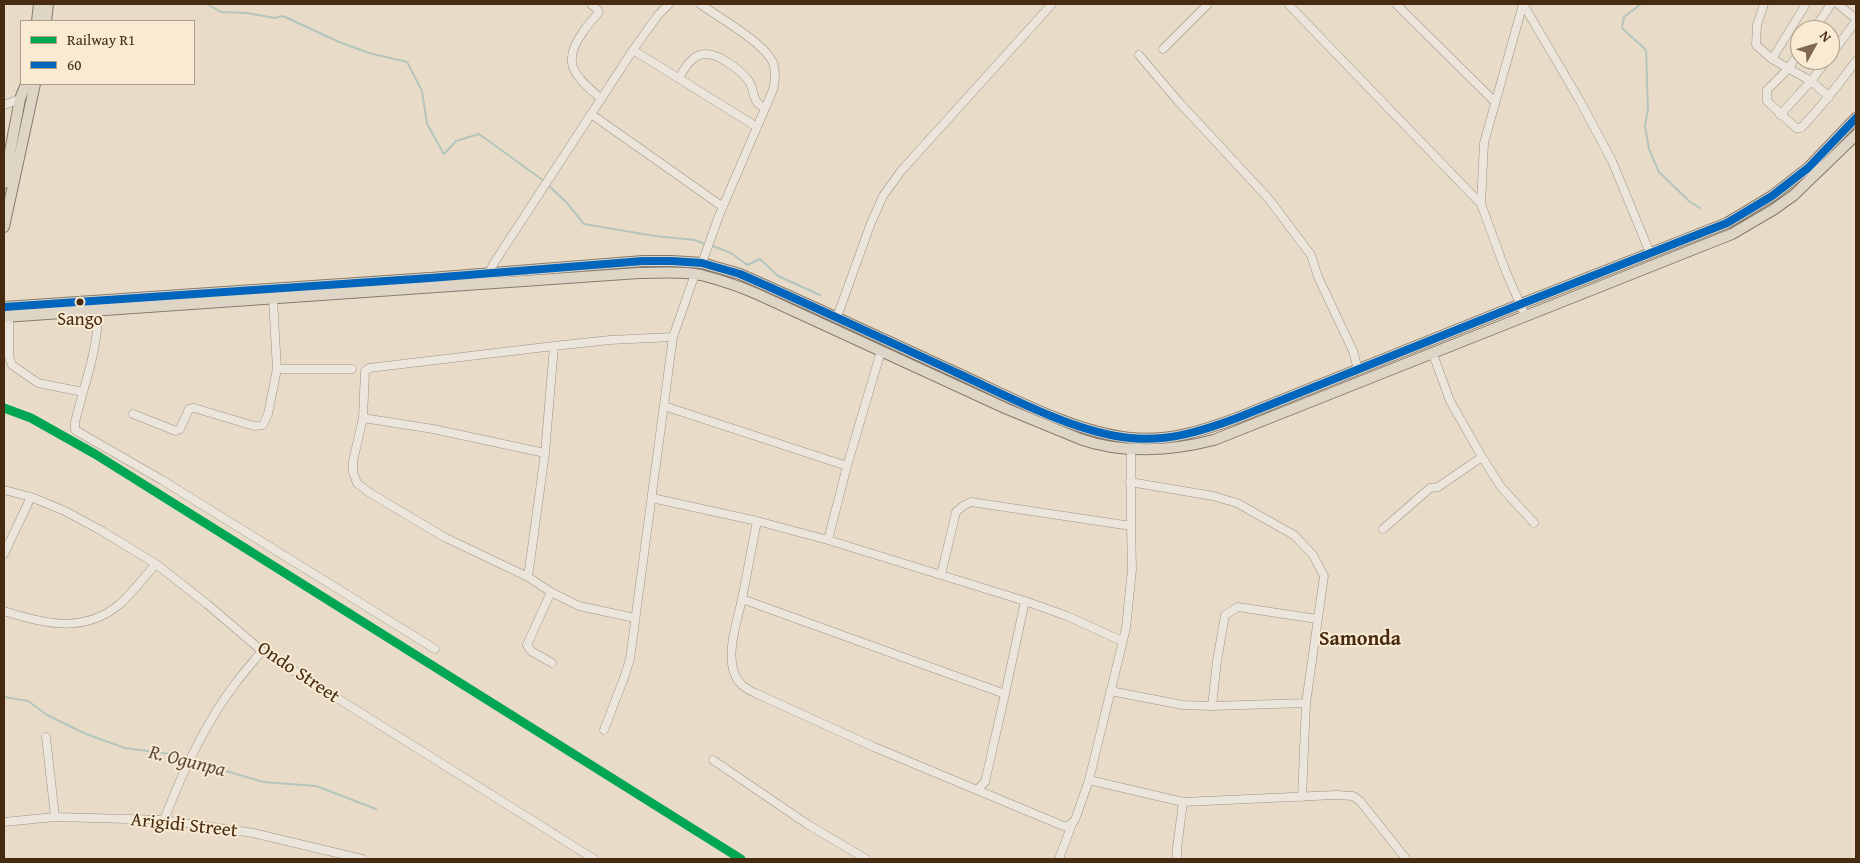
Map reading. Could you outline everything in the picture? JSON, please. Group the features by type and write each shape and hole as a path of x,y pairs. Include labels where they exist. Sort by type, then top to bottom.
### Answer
{"main road":[{"path":"37,20 39,4"},
{"path":"46,20 48,4"},
{"path":"4,182 20,99 26,85"},
{"path":"4,227 5,214 35,85"},
{"path":"7,310 98,311 273,299 293,292 489,273 643,261 702,263 740,274 1037,409 1098,432 1132,438 1172,438 1210,428 1727,223 1772,196 1808,168 1856,118"},
{"path":"7,310 638,273 695,274 737,285 1006,409 1091,443 1131,449 1175,448 1214,440 1732,234 1773,210 1794,195 1856,135"}],"street":[{"path":"591,4 601,7 575,45 572,64 576,76 601,99"},
{"path":"489,273 633,50 658,15 669,4"},
{"path":"700,4 751,40 768,55 774,64 775,82 702,263"},
{"path":"1163,50 1208,4"},
{"path":"1288,4 1481,204"},
{"path":"1396,4 1495,102"},
{"path":"1523,4 1484,143 1481,204 1506,272 1526,315"},
{"path":"1523,4 1580,101 1612,161 1650,254"},
{"path":"1764,4 1757,25 1756,46 1772,59 1811,81 1829,97"},
{"path":"1772,59 1806,4"},
{"path":"1821,20 1831,4"},
{"path":"1838,4 1856,20 1840,42"},
{"path":"837,317 871,223 883,196 901,171 1049,5"},
{"path":"633,50 757,127"},
{"path":"679,78 685,67 694,57 709,53 718,56 747,78 751,84 755,101 765,108"},
{"path":"1139,55 1178,101 1268,198 1311,254 1318,277 1353,351 1358,370"},
{"path":"1790,66 1767,90 1767,101 1796,128 1801,128 1829,97 1856,61"},
{"path":"1780,115 1819,70"},
{"path":"4,105 20,99"},
{"path":"591,114 723,207"},
{"path":"604,730 630,659 673,337 695,274"},
{"path":"132,414 176,431 180,429 189,409 194,408 260,427 265,422 268,414 277,369 273,299"},
{"path":"7,310 9,357 12,365 38,383 83,392"},
{"path":"98,311 93,360 75,422 75,430 170,486 435,649"},
{"path":"635,618 579,606 551,592 528,577 444,537 370,494 357,483 353,472 353,461 363,418 365,371 369,368 554,346 610,340 673,337"},
{"path":"528,577 545,452 554,346"},
{"path":"828,540 847,466 882,351"},
{"path":"1433,354 1450,401 1482,457 1501,487 1534,523"},
{"path":"277,369 352,369"},
{"path":"664,406 847,466"},
{"path":"363,418 432,429 545,452"},
{"path":"1060,859 1089,780 1128,614 1132,569 1131,449"},
{"path":"1383,529 1430,488 1438,487 1482,457"},
{"path":"1130,482 1213,496 1237,504 1294,535 1313,555 1324,576 1306,703 1302,797"},
{"name":"Ondo Street","path":"4,490 31,497 73,515 156,564 207,604 262,652 594,859"},
{"path":"4,554 31,497"},
{"path":"652,498 757,521 828,540 1025,601 1067,616 1122,642"},
{"path":"941,575 956,512 971,502 1131,526"},
{"path":"757,521 731,658 732,668 742,685 755,693 874,747 1061,825 1068,827 1072,824"},
{"path":"4,611 30,620 52,624 74,624 92,620 106,614 121,603 156,564"},
{"path":"551,592 527,645 531,651 552,663"},
{"path":"742,599 1005,694"},
{"path":"977,790 986,782 1025,601"},
{"path":"1212,706 1217,660 1225,615 1228,612 1238,607 1317,619"},
{"path":"164,820 178,782 194,750 234,685 262,652"},
{"path":"1110,692 1183,705 1306,703"},
{"path":"46,737 54,817"},
{"path":"713,760 807,824 866,859"},
{"path":"1089,780 1183,802 1336,795 1353,796 1360,801 1406,859"},
{"path":"1178,859 1177,848 1183,802"},
{"name":"Arigidi Street","path":"4,822 54,817 164,820 253,833 362,859"}],"waterway":[{"path":"207,4 221,12 247,13 275,18 283,16 339,42 369,53 407,62 422,91 427,124 444,154 456,141 479,134 544,181"},
{"path":"1641,4 1624,17 1622,28 1646,50 1648,109 1645,126 1649,149 1659,172 1690,202 1700,208"},
{"path":"547,184 566,202 584,224 655,236 695,240 705,244"},
{"path":"710,245 731,253 747,265 760,259 778,276 820,295"},
{"name":"R. Ogunpa","path":"4,697 28,701 47,715 86,734 125,748 170,754 186,759"},
{"name":"R. Ogunpa","path":"193,761 263,782 316,786 376,809"}],"rail line":[{"name":"R1","path":"4,408 31,418 95,454 741,859"}],"transit line":[{"name":"60","path":"4,307 430,278 643,261 702,263 740,274 1020,403 1064,421 1086,429 1130,438 1171,437 1198,431 1237,418 1727,223 1772,196 1808,168 1856,118"}],"place":[{"name":"Sango","path":"80,302"}],"district":[{"name":"Samonda","path":"1360,640"}]}
